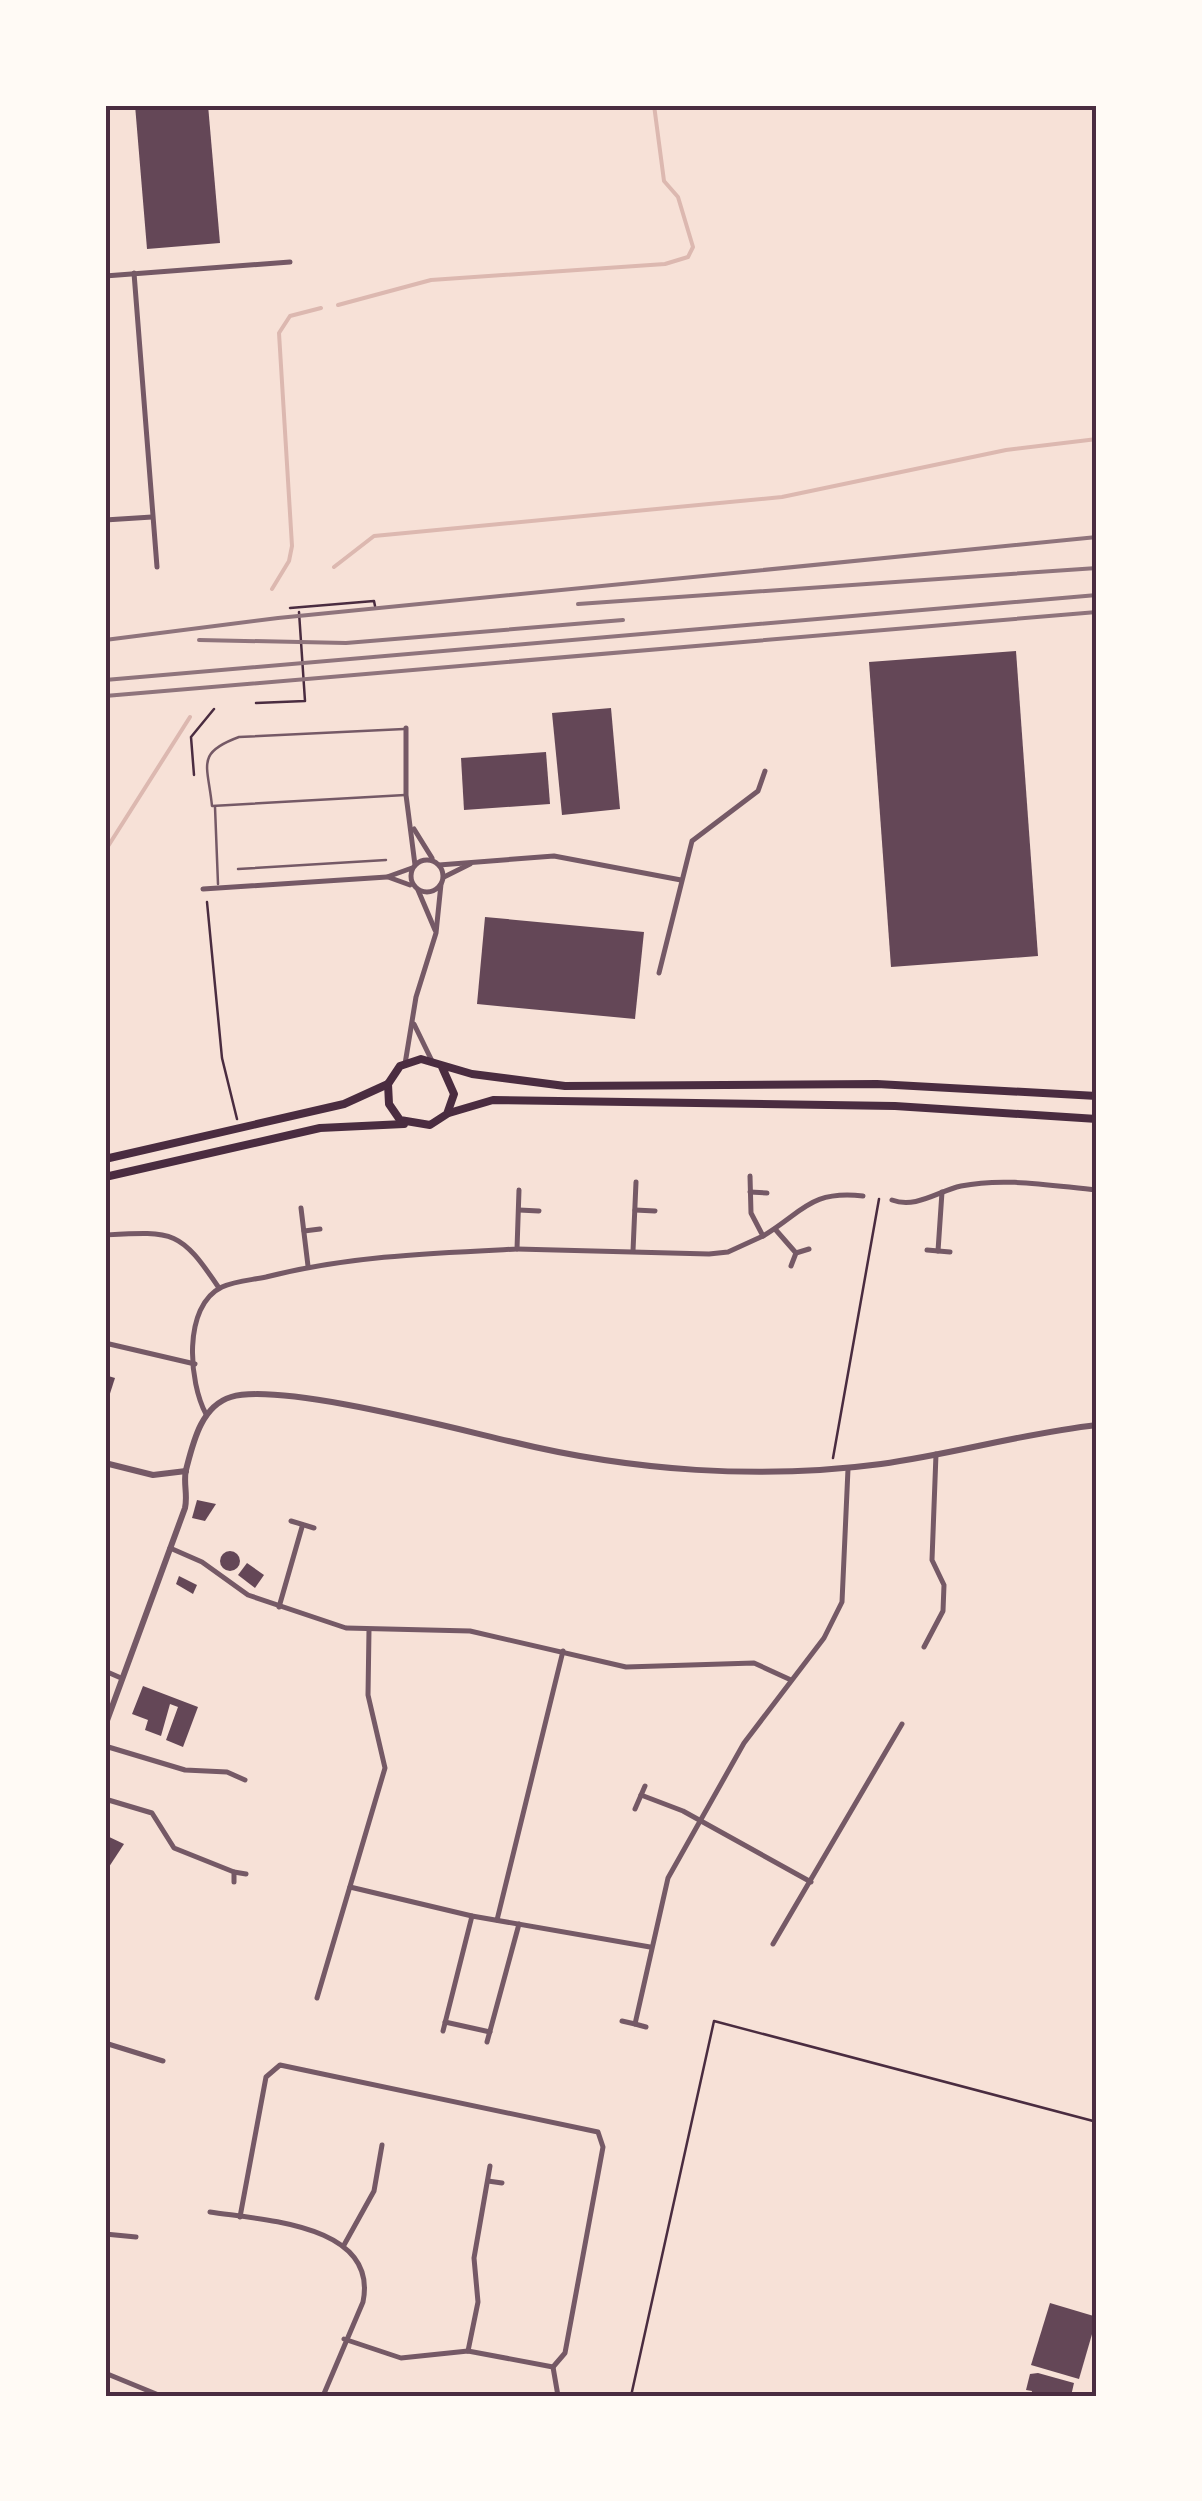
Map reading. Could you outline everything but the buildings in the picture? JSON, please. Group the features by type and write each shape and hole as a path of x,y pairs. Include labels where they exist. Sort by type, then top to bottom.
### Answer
{"highway":[{"path":"105,1159 344,1104 388,1084 405,1064 432,1061 442,1067 565,1086 877,1084 1097,1096"},
{"path":"442,1067 454,1094 447,1114"},
{"path":"388,1084 393,1113 409,1124"},
{"path":"105,1178 320,1128 380,1122 430,1125 447,1114 493,1100 895,1106 1097,1118"}],"street":[{"path":"105,276 290,262"},
{"path":"134,273 157,567"},
{"path":"105,520 152,518"},
{"path":"406,728 406,795 416,888 436,933"},
{"path":"659,974 692,841 758,791 765,771"},
{"path":"405,1064 436,933 442,880 436,863 412,827"},
{"path":"203,889 387,877 414,866 472,863 525,854 681,880"},
{"path":"387,877 428,892 472,863"},
{"path":"413,1021 432,1061"},
{"path":"750,1176 751,1212 762,1236"},
{"path":"633,1251 636,1182"},
{"path":"892,1200 911,1204 942,1192 990,1183 1097,1190"},
{"path":"517,1249 520,1190"},
{"path":"750,1192 767,1193"},
{"path":"938,1251 942,1192"},
{"path":"206,1414 199,1402 195,1328 208,1300 220,1288 308,1266 434,1252 728,1252 775,1229 812,1200 844,1194 864,1196"},
{"path":"301,1208 308,1266"},
{"path":"518,1210 540,1211"},
{"path":"635,1210 655,1211"},
{"path":"304,1232 320,1229"},
{"path":"775,1229 796,1253"},
{"path":"105,1236 174,1235 191,1246 220,1288"},
{"path":"796,1253 809,1249"},
{"path":"927,1250 950,1252"},
{"path":"791,1266 796,1253"},
{"path":"105,1343 195,1364"},
{"path":"105,1726 186,1500 186,1471 206,1414 233,1396 276,1396 586,1459 702,1469 848,1468 1097,1425"},
{"path":"924,1647 942,1612 944,1586 932,1560 936,1454"},
{"path":"105,1463 154,1474 186,1471"},
{"path":"635,2024 668,1878 744,1743 824,1638 842,1602 848,1468"},
{"path":"291,1521 314,1528"},
{"path":"278,1607 302,1527"},
{"path":"170,1548 202,1562 248,1595 343,1628 470,1631 640,1668 754,1663 791,1680"},
{"path":"317,1998 385,1768 368,1695 369,1630"},
{"path":"497,1920 563,1651"},
{"path":"105,1672 121,1678"},
{"path":"773,1944 902,1724"},
{"path":"105,1746 185,1770 236,1774 245,1780"},
{"path":"635,1808 645,1786"},
{"path":"641,1795 810,1882"},
{"path":"105,1799 152,1812 174,1848 246,1874"},
{"path":"234,1872 234,1882"},
{"path":"350,1887 472,1916 650,1947"},
{"path":"443,2032 472,1916"},
{"path":"488,2042 519,1924"},
{"path":"445,2022 490,2032"},
{"path":"622,2022 646,2028"},
{"path":"105,2043 163,2061"},
{"path":"240,2217 266,2076 280,2066 594,2129 602,2139 602,2152 565,2353 553,2367"},
{"path":"344,2245 374,2192 382,2145"},
{"path":"468,2351 478,2302 474,2258 490,2166"},
{"path":"488,2180 502,2183"},
{"path":"210,2212 323,2234 344,2245 360,2262 366,2289 324,2396"},
{"path":"105,2234 136,2236"},
{"path":"344,2338 401,2358 468,2351 553,2367"},
{"path":"553,2367 558,2396"},
{"path":"105,2373 161,2396"}],"lane":[{"path":"218,888 208,755 213,746 239,737 406,728"},
{"path":"214,806 406,795"},
{"path":"238,869 386,860"}],"path":[{"path":"290,608 374,602 375,606"},
{"path":"256,703 304,701 298,612"},
{"path":"194,774 191,737 214,709"},
{"path":"207,902 222,1058 237,1120"},
{"path":"830,1470 879,1199"},
{"path":"631,2396 714,2021 1097,2122"}],"waterway":[{"path":"338,305 431,280 665,264 688,257 693,247 678,197 664,181 654,105"},
{"path":"272,589 289,561 292,546 279,333 290,316 321,308"},
{"path":"334,567 374,536 782,497 1006,450 1097,439"},
{"path":"105,851 190,717"}],"railway":[{"path":"105,640 278,618 1097,537"},
{"path":"578,604 1097,568"},
{"path":"105,680 1097,595"},
{"path":"105,696 1097,612"},
{"path":"199,640 346,643 623,620"}]}
